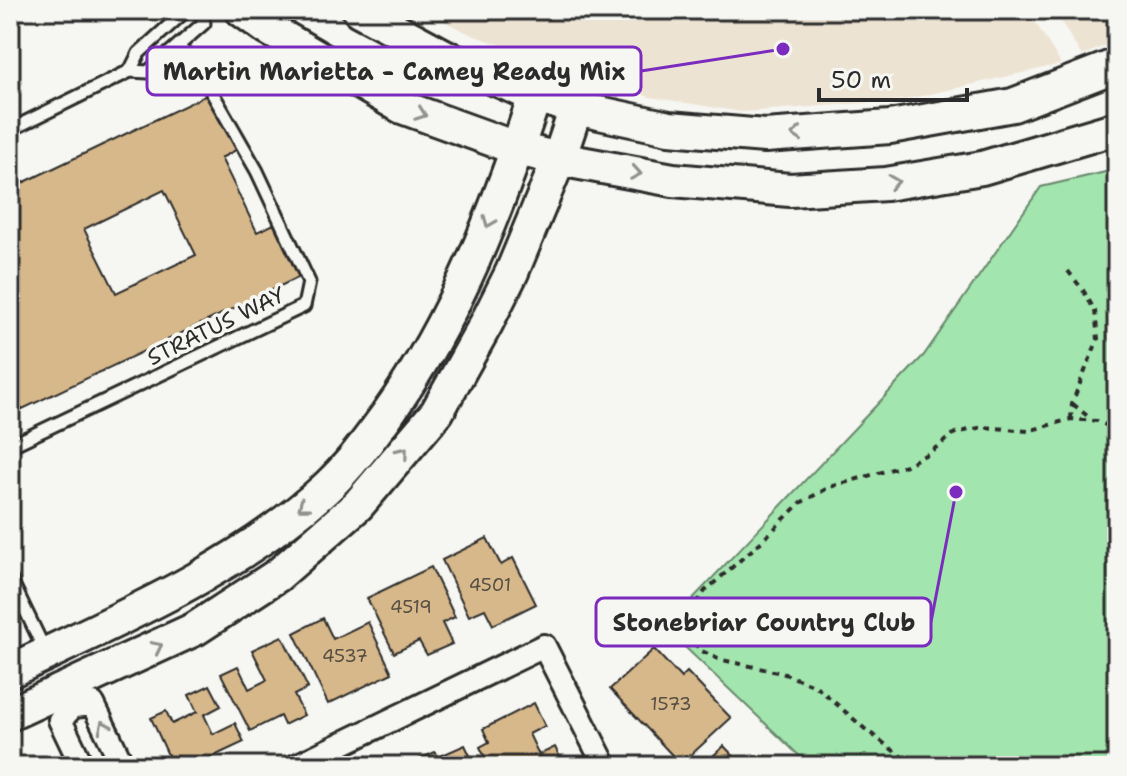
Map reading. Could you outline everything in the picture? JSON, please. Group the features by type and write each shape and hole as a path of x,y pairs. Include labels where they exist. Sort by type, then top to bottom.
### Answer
{"main road":[{"path":"242,10 267,28 402,107 518,149 673,180 790,190 886,184 982,168 1117,128"},
{"path":"359,10 454,61 535,96 669,128 765,136 890,127 1013,105 1117,65"},
{"path":"10,671 153,604 256,543 325,489 360,452 415,376 461,293 518,149 535,96"},
{"path":"10,714 69,698 109,669 195,629 278,575 364,499 437,412 512,272 559,159 576,108"},
{"path":"338,475 364,499"},
{"path":"91,632 109,669"}],"street":[{"path":"296,766 544,646 605,766"},
{"path":"82,766 60,720 69,698 93,704 123,766"}],"lane":[{"path":"130,71 139,53 190,10"},
{"path":"10,130 130,71 148,72 204,23 201,10"},
{"name":"STRATUS WAY","path":"10,446 304,306 309,282 257,171 205,80 179,47"},
{"path":"10,578 14,598 47,653"}],"path":[{"path":"1068,271 1095,311 1098,339 1072,403 1071,419"},
{"path":"1072,403 1093,420 1117,430"},
{"path":"914,766 816,686 782,673 718,659 702,651 693,642 689,626 692,610 705,591 800,503 830,487 906,465 929,453 955,433 984,427 1028,431 1071,419 1093,420"}],"shaded area":[{"path":"421,10 1028,10 1061,64 904,100 742,112 650,97 472,35"},
{"path":"1054,10 1117,10 1117,40 1082,56"}],"green space":[{"path":"1110,171 1117,182 1117,766 810,766 665,628 924,355 1041,187"}],"building":[{"path":"209,94 236,150 221,158 257,232 274,224 299,277 10,415 10,189","holes":["164,190 196,255 116,293 84,229"]},
{"path":"487,538 501,565 513,558 536,604 493,625 485,609 469,616 442,560"},
{"path":"431,567 455,617 442,623 452,644 427,655 419,641 394,653 367,598"},
{"path":"323,618 333,639 368,622 392,673 328,704 294,633"},
{"path":"282,636 308,688 294,695 304,715 284,725 280,716 250,731 221,674 238,666 249,689 267,680 252,650"},
{"path":"654,649 681,678 687,672 731,718 679,766 672,766 667,760 672,755 610,689"},
{"path":"210,685 221,706 204,715 213,734 235,723 244,742 193,766 173,766 151,718 166,711 172,724 197,712 189,695"},
{"path":"534,703 545,726 529,734 539,755 555,747 564,766 489,766 480,747 489,742 483,729"},
{"path":"465,745 475,766 415,766 413,762 435,752 438,757"},
{"path":"724,746 743,766 702,766"}],"place":[{"name":"Martin Marietta - Camey Ready Mix","path":"783,49"},
{"name":"Stonebriar Country Club","path":"956,492"}]}
